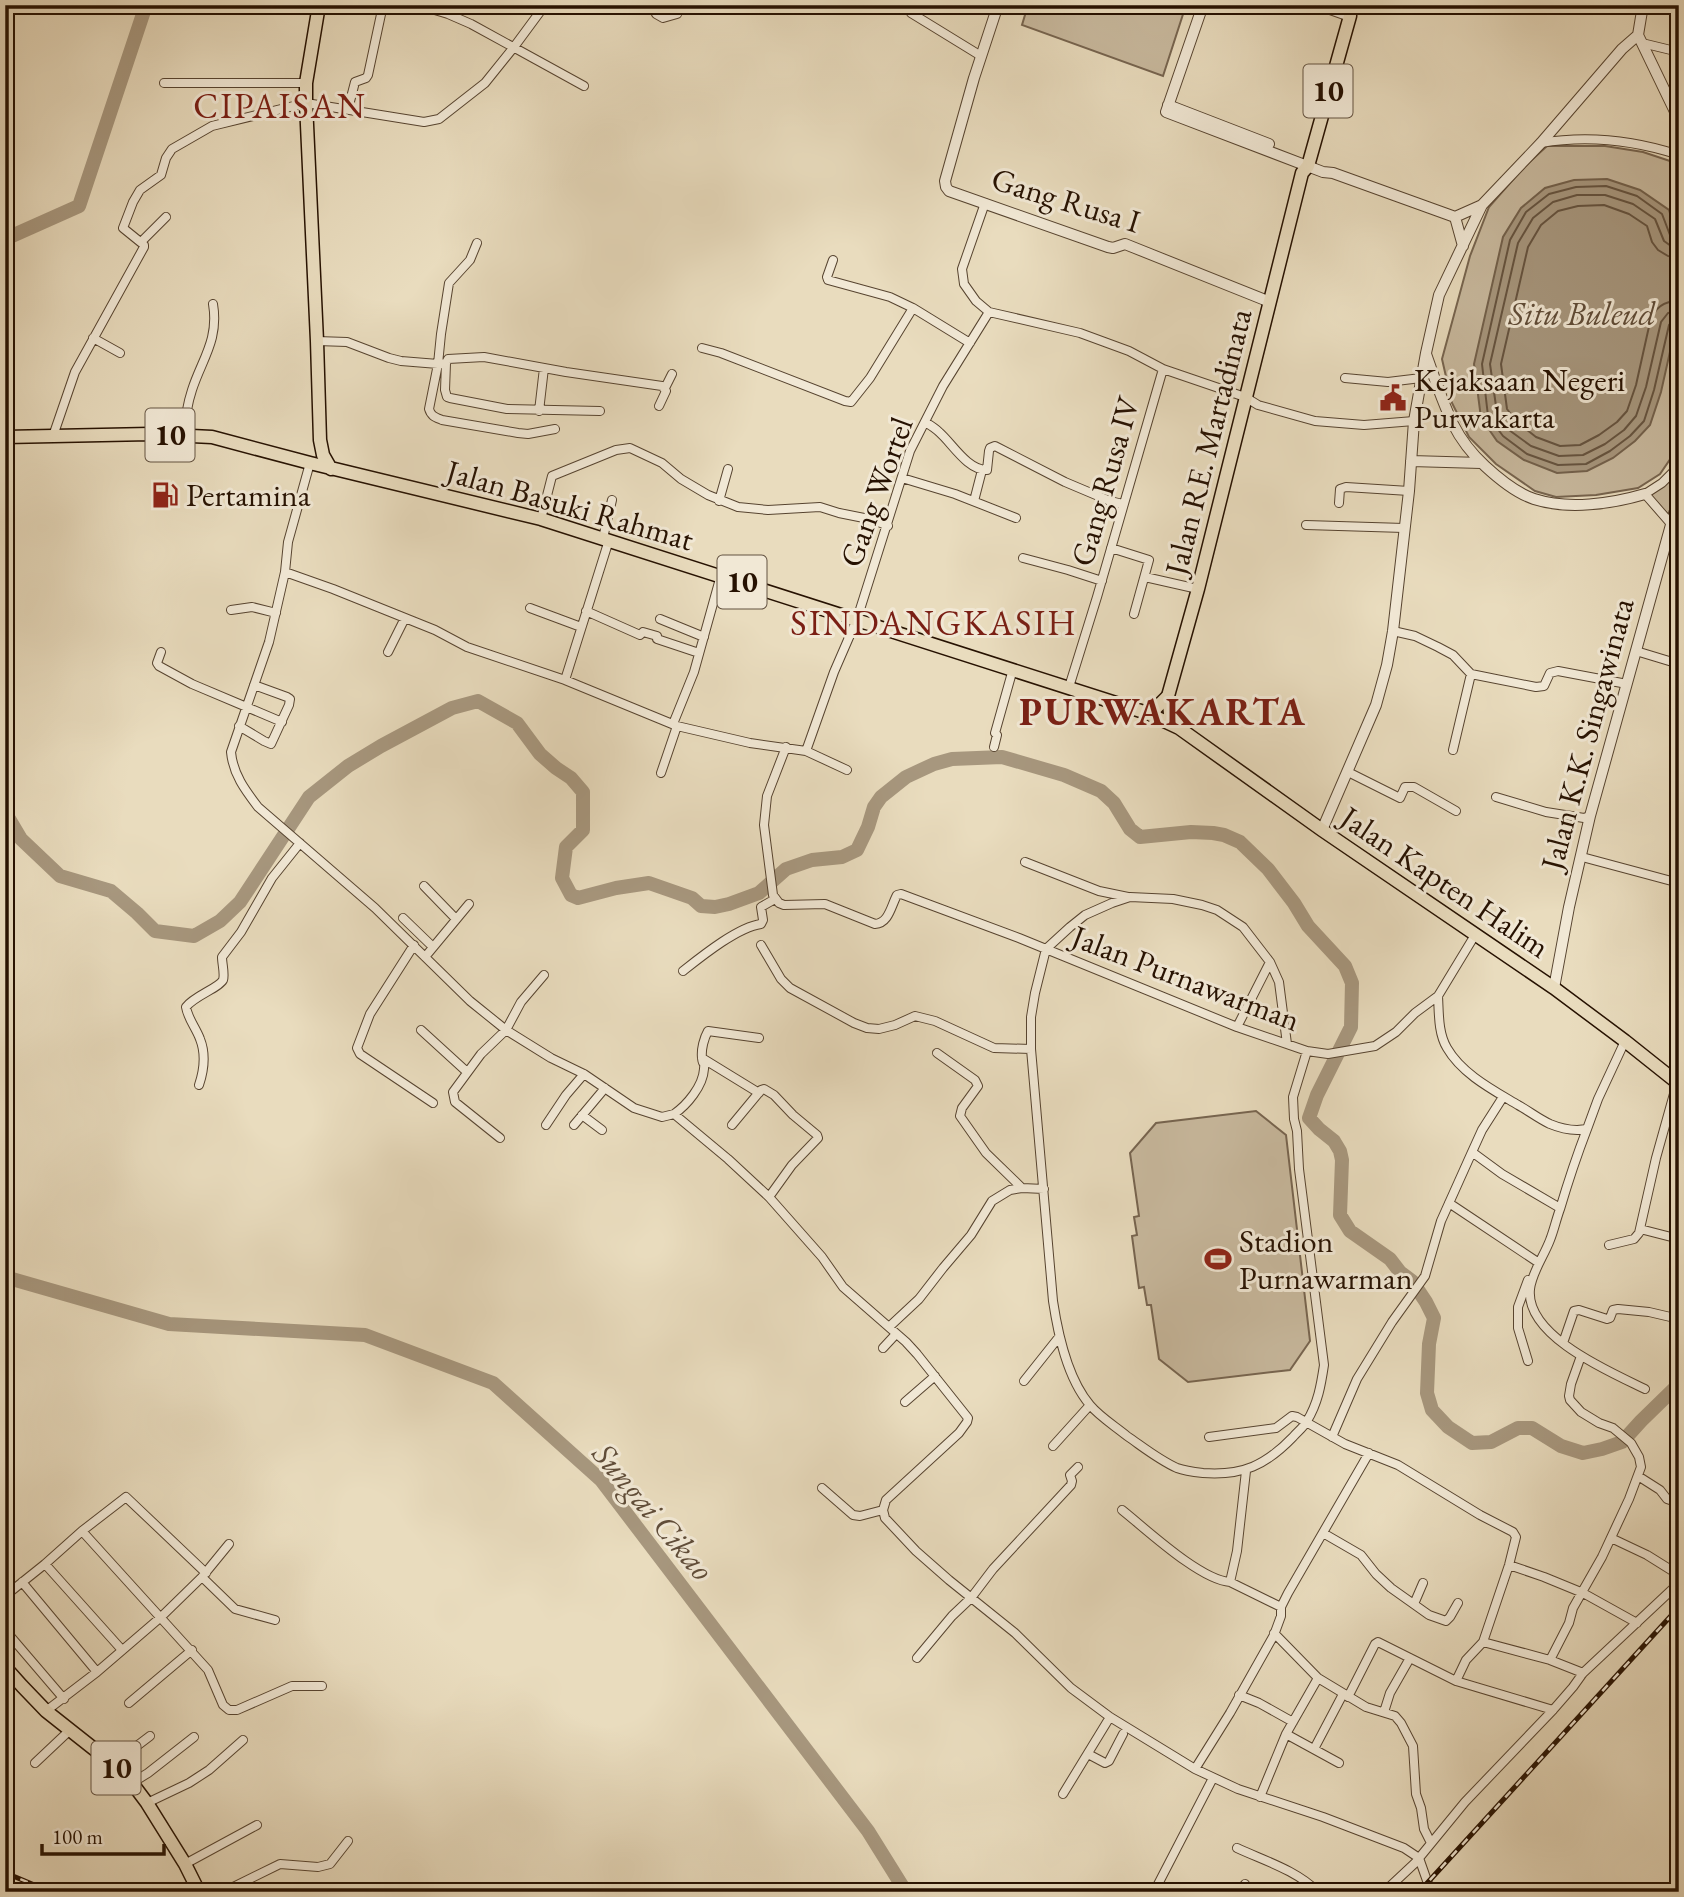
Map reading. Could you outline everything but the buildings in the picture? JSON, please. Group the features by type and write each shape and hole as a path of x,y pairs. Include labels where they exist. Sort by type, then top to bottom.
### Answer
{"main road":[{"path":"319,5 306,83 306,103 320,440 323,456 331,469"},
{"name":"Jalan RE. Martadinata","path":"1168,696 1198,589 1304,164 1347,10"},
{"name":"Jalan Basuki Rahmat","path":"5,437 212,437 331,469 541,519 1147,713"},
{"path":"305,462 320,440"},
{"path":"1147,713 1168,696"},
{"path":"1168,696 1170,713 1180,728"},
{"name":"Jalan Kapten Halim","path":"1147,713 1180,728 1322,830 1554,988 1678,1083"},
{"name":"10","path":"5,1667 46,1711 113,1764 132,1783 185,1864 199,1892"}],"street":[{"path":"348,109 355,82 368,75 383,5"},
{"path":"418,5 447,14 584,86"},
{"path":"53,436 69,388 93,338 144,247 125,231 124,224 140,190 163,172 166,158 172,149 212,126 306,103 424,122 439,119 485,83 545,5"},
{"path":"652,5 656,14 663,18 677,14"},
{"name":"Gang Rusa I","path":"998,5 945,181 949,191 1108,247 1125,244 1270,302"},
{"path":"1203,5 1167,108 1236,134 1323,172 1333,173 1455,217 1482,205"},
{"path":"1319,5 1347,10"},
{"path":"1643,5 1640,39 1679,120"},
{"path":"911,13 981,56"},
{"path":"1322,830 1376,705 1387,665 1409,491 1414,421 1439,295 1482,205 1541,143 1622,49 1640,39 1679,52"},
{"path":"164,83 306,83"},
{"path":"1541,143 1604,139 1651,146 1679,155"},
{"path":"985,203 962,275 964,284 976,301 989,312 1080,333 1129,351 1163,369 1245,397 1258,405 1315,421 1364,425 1414,421"},
{"path":"141,242 166,217"},
{"path":"1455,217 1463,246"},
{"path":"477,243 472,257 449,283 441,334 447,397 508,409 600,411"},
{"path":"833,260 828,280 890,297 970,343"},
{"path":"184,435 192,389 212,342 215,327 213,304"},
{"path":"702,348 851,402 870,378 913,308"},
{"name":"Gang Wortel","path":"806,751 834,672 857,620 910,451 943,386 989,312"},
{"path":"93,338 120,353"},
{"path":"317,341 347,342 389,358 442,363 448,359 484,357 665,388"},
{"path":"1426,353 1454,426 1466,445 1496,477 1532,499 1553,504 1609,502 1645,494 1662,483 1679,466"},
{"path":"442,363 429,409 433,416 442,420 518,433 555,429"},
{"path":"539,411 544,368"},
{"name":"Gang Rusa IV","path":"1069,687 1163,369"},
{"path":"659,406 672,374"},
{"path":"1345,378 1388,382 1421,379"},
{"path":"925,422 939,432 960,455 982,470"},
{"path":"982,470 988,467 989,451 995,446 1056,478 1124,504"},
{"path":"541,519 554,474 629,447 662,463 719,501 738,507 768,510 820,507 888,526"},
{"path":"1411,461 1481,463"},
{"path":"305,462 269,642 231,752 234,771 248,794 270,818 375,908 470,1001 506,1030 551,1058 584,1074 642,1112 662,1117 674,1114 696,1090 705,1067 702,1058 708,1031 759,1038"},
{"path":"719,501 728,469"},
{"path":"974,501 982,470"},
{"path":"902,478 974,501 1016,518"},
{"path":"1339,503 1340,489 1346,487 1409,491"},
{"path":"1645,494 1672,525"},
{"name":"Jalan K.K. Singawinata","path":"1554,988 1590,816 1678,499"},
{"path":"565,680 599,575 612,500"},
{"path":"1306,525 1404,528"},
{"path":"1111,548 1149,560 1134,614"},
{"path":"1023,558 1102,581"},
{"path":"285,572 435,630 467,647 565,680 675,725 750,743 806,751 847,770"},
{"path":"661,773 694,672 721,575"},
{"path":"1144,577 1198,589"},
{"path":"232,610 253,607 276,613"},
{"path":"530,608 581,627"},
{"path":"586,611 640,635 643,632 657,636 657,639 699,653"},
{"path":"388,652 405,618"},
{"path":"660,619 704,637"},
{"path":"1393,631 1415,636 1453,655 1471,674 1536,687 1544,686 1550,673 1558,671 1627,684"},
{"path":"1636,651 1679,664"},
{"path":"161,652 157,663 159,666 192,684 282,722"},
{"path":"994,747 997,723 1013,669"},
{"path":"1453,750 1471,674"},
{"path":"239,726 271,744 282,722 290,699 254,685"},
{"path":"683,971 738,933 761,924 761,907 775,899 764,825 767,796 786,747"},
{"path":"1349,772 1400,798 1405,787 1414,787 1456,811"},
{"path":"1496,797 1546,812 1584,818 1590,816"},
{"path":"199,1085 203,1070 201,1040 186,1007 195,998 223,981 222,961 225,953 241,932 296,840"},
{"path":"1581,857 1679,883"},
{"path":"1025,862 1099,891 1130,897 1183,900 1217,910 1243,927 1270,962 1279,982 1287,1044"},
{"path":"424,886 456,919"},
{"name":"Jalan Purnawarman","path":"775,899 784,905 825,904 880,924 888,915 897,895 901,894 1046,949 1237,1027 1307,1051 1328,1054 1375,1046 1438,996"},
{"path":"1130,897 1085,915 1046,949 1035,993 1031,1017 1031,1048 1053,1301 1059,1337 1077,1384 1090,1405 1149,1452 1191,1472 1213,1474 1245,1471 1276,1452 1306,1423 1321,1391 1324,1365 1299,1169 1293,1097 1307,1051"},
{"path":"425,957 469,904"},
{"path":"403,918 433,947"},
{"path":"1475,935 1438,996 1441,1035 1446,1047 1467,1072 1503,1097 1548,1123 1571,1129 1587,1129"},
{"path":"414,945 370,1014 357,1048 360,1054 433,1103"},
{"path":"761,945 781,979 790,988 867,1028 879,1029 895,1025 915,1016 935,1021 994,1048 1031,1048"},
{"path":"1237,1027 1270,962"},
{"path":"500,1138 455,1102 453,1092 481,1054 506,1030 521,1002 544,975"},
{"path":"421,1030 467,1072"},
{"path":"1528,1361 1518,1328 1518,1307 1537,1262 1550,1240 1598,1099 1625,1041"},
{"path":"937,1053 975,1080 978,1086 962,1108 960,1116 986,1153 1022,1188"},
{"path":"702,1058 759,1093"},
{"path":"546,1125 584,1074"},
{"path":"1609,1245 1634,1239 1640,1229 1656,1158 1678,1083"},
{"path":"574,1125 605,1088"},
{"path":"732,1125 764,1089 775,1095 818,1137 792,1165 769,1197"},
{"path":"1332,1437 1357,1379 1392,1322 1422,1282 1435,1237 1449,1203 1482,1130 1503,1097"},
{"path":"674,1114 729,1158 769,1197 822,1256 843,1287 917,1354 968,1418 959,1433 887,1500 883,1510 886,1518 916,1551 1015,1633 1071,1688 1110,1717 1213,1778 1404,1848 1419,1858 1431,1892"},
{"path":"582,1115 602,1130"},
{"path":"1472,1152 1502,1174 1560,1208"},
{"path":"889,1326 919,1299 936,1279 971,1235 992,1201 1006,1191 1022,1188 1044,1189"},
{"path":"1449,1203 1537,1262"},
{"path":"1640,1229 1679,1239"},
{"path":"1537,1262 1530,1303 1544,1327 1581,1356 1644,1389"},
{"path":"1563,1343 1574,1311 1579,1310 1607,1319 1613,1310 1618,1309 1679,1319"},
{"path":"883,1348 896,1334"},
{"path":"1024,1381 1059,1337"},
{"path":"1550,1660 1569,1623 1573,1608 1611,1538 1641,1467 1631,1443 1614,1428 1581,1412 1570,1400 1569,1391 1581,1356"},
{"path":"905,1402 935,1376"},
{"path":"1053,1446 1090,1405"},
{"path":"1209,1437 1276,1428 1292,1416 1332,1437 1398,1465 1513,1532 1516,1537 1509,1565 1483,1643 1466,1660 1456,1681"},
{"path":"1195,1769 1230,1713 1274,1633 1288,1593 1369,1453"},
{"path":"918,1658 993,1569 1071,1485 1070,1475 1078,1466"},
{"path":"1230,1582 1237,1551 1245,1471"},
{"path":"1638,1476 1660,1490 1667,1499 1679,1503"},
{"path":"822,1488 853,1515 860,1516 883,1510"},
{"path":"5,1596 127,1497 235,1609 275,1620"},
{"path":"1122,1510 1190,1563 1221,1582 1230,1582 1281,1608"},
{"path":"82,1531 192,1650 208,1670 223,1704 229,1710 237,1710 292,1686 322,1686"},
{"path":"1323,1533 1361,1555 1391,1588 1429,1615 1446,1621 1458,1603"},
{"path":"1611,1538 1647,1555 1679,1575"},
{"path":"46,1711 162,1617 204,1575 229,1544"},
{"path":"45,1564 122,1650"},
{"path":"1509,1565 1583,1593 1637,1623"},
{"path":"23,1582 97,1672"},
{"path":"1414,1604 1423,1583"},
{"path":"1384,1892 1419,1858 1480,1785 1553,1710 1583,1673 1679,1583"},
{"path":"5,1630 64,1699"},
{"path":"1274,1633 1318,1678 1373,1710 1395,1716 1413,1746 1416,1794 1424,1829 1431,1843"},
{"path":"1314,1749 1378,1642 1456,1681 1553,1710"},
{"path":"1483,1643 1550,1660 1583,1673"},
{"path":"129,1703 192,1650"},
{"path":"1384,1712 1393,1687 1410,1658"},
{"path":"1260,1797 1286,1734 1318,1678"},
{"path":"1239,1695 1293,1722"},
{"path":"1063,1794 1110,1717"},
{"path":"35,1763 70,1730"},
{"path":"1087,1754 1107,1763 1123,1734"},
{"path":"1286,1734 1339,1763"},
{"path":"113,1764 150,1737"},
{"path":"132,1783 194,1737"},
{"path":"147,1803 209,1770 243,1740"},
{"path":"1154,1892 1213,1778"},
{"path":"185,1864 257,1825"},
{"path":"223,1892 281,1864 318,1867 330,1864 348,1841"},
{"path":"1237,1849 1297,1875 1318,1892"}],"shaded area":[{"path":"1028,5 1186,5 1163,76 1022,25"},
{"name":"Situ Buleud","path":"1547,146 1605,146 1643,152 1679,164 1679,442 1660,474 1638,488 1596,495 1556,497 1535,491 1496,464 1469,437 1452,403 1442,359 1470,256 1489,207 1524,167"},
{"path":"1679,470 1679,493 1672,519 1650,495 1672,479"},
{"name":"Stadion Purnawarman","path":"1256,1111 1286,1135 1310,1341 1290,1370 1188,1382 1159,1359 1151,1305 1147,1305 1144,1287 1139,1288 1132,1236 1137,1235 1134,1217 1139,1216 1130,1153 1156,1123"}],"water":[{"name":"Situ Buleud","path":"1607,179 1640,190 1669,210 1679,241 1678,316 1661,392 1650,425 1613,458 1587,471 1557,473 1524,460 1497,441 1481,418 1474,364 1503,237 1521,208 1545,188 1574,180"}],"waterway":[{"name":"Sungai Cikao","path":"5,239 79,206 146,5"},
{"path":"5,812 21,839 60,876 111,891 155,931 194,936 220,921 240,902 309,797 348,766 381,746 452,708 478,701 517,723 540,754 571,778 583,792 583,830 566,847 562,878 571,895 578,898 649,883 692,898 701,906 729,904 759,893 786,869 812,860 842,857 857,850 874,807 881,797 906,777 952,759 1002,757 1064,775 1101,791 1114,803 1130,829 1140,837 1191,832 1213,833 1240,842 1268,869 1308,926 1345,966 1352,983 1351,1027 1317,1095 1309,1118 1334,1141 1340,1151 1340,1215 1350,1231 1390,1259 1400,1272 1412,1281 1434,1318 1429,1344 1427,1393 1432,1410 1448,1427 1472,1443 1491,1442 1518,1428 1532,1428 1561,1446 1583,1453 1622,1442 1679,1384"},
{"name":"Sungai Cikao","path":"5,1277 169,1324 365,1335 493,1383 601,1480 868,1831 906,1892"}],"railway":[{"path":"1419,1892 1679,1607"},
{"path":"5,1875 51,1892"}],"place":[{"name":"Kejaksaan Negeri Purwakarta","path":"1393,398"},
{"name":"Pertamina","path":"165,495"},
{"name":"Stadion Purnawarman","path":"1218,1259"}],"district":[{"name":"CIPAISAN","path":"280,106"},
{"name":"SINDANGKASIH","path":"934,623"},
{"name":"PURWAKARTA","path":"1163,712"}]}
